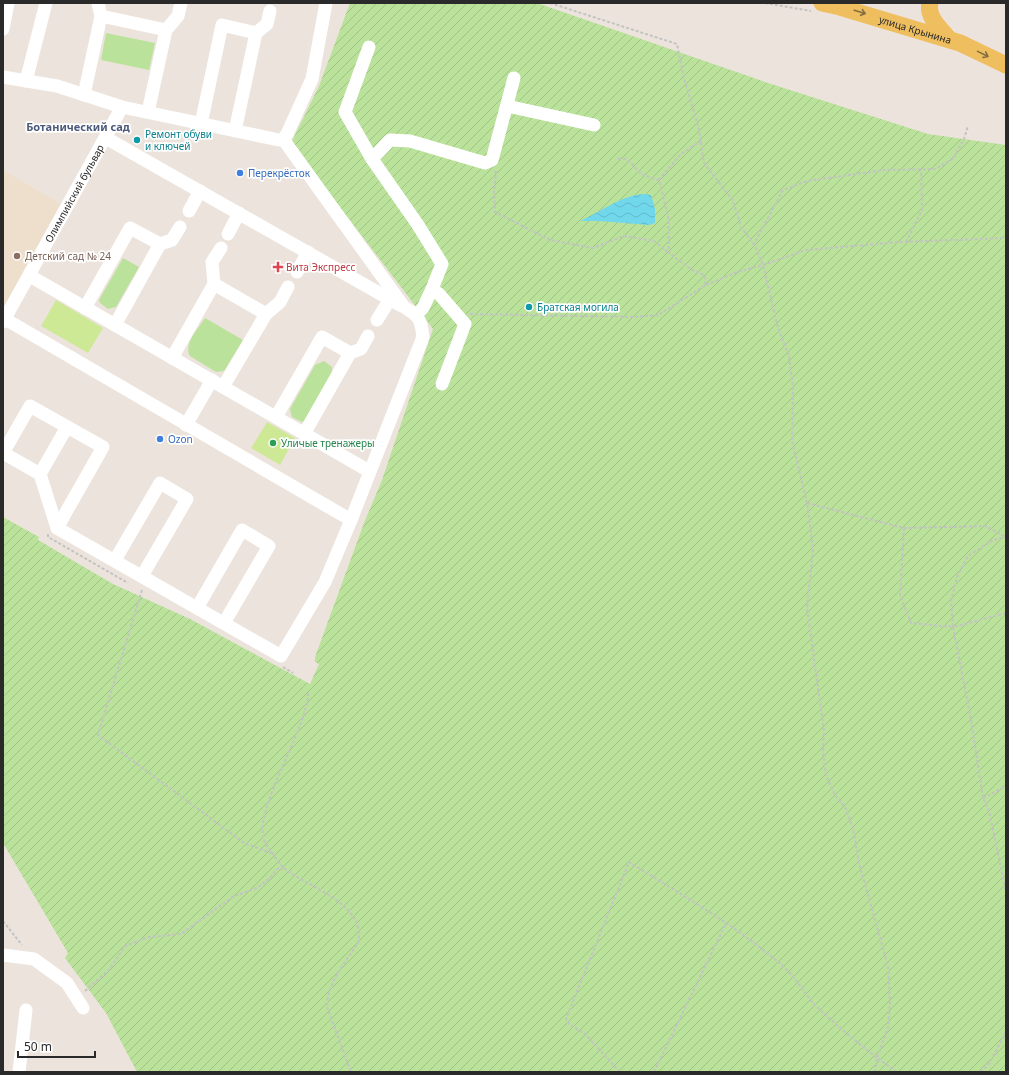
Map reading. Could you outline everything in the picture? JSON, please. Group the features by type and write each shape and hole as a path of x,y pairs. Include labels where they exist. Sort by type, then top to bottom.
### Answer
{"main road":[{"name":"улица Крынина","path":"822,3 950,40 1006,65"},
{"path":"930,3 929,7 934,22 950,40"}],"street":[{"path":"3,29 8,3"},
{"path":"26,81 46,3"},
{"path":"84,95 101,16 98,3"},
{"path":"148,112 166,30 178,16 181,3"},
{"path":"3,77 57,86 122,107 279,140 283,138 307,92 312,79 326,3"},
{"path":"235,131 256,33 267,24 270,10"},
{"path":"101,16 166,30"},
{"path":"201,124 222,25 256,33"},
{"path":"369,47 345,112 372,159 418,225 442,264 424,308 416,315"},
{"path":"372,159 390,140 410,141 485,163 492,160 496,150 514,78"},
{"path":"507,106 594,125"},
{"name":"Олимпийский бульвар","path":"4,321 122,107"},
{"path":"58,528 103,447 30,406 3,453 40,474 58,528 281,656 325,582 423,337 422,324 416,315 404,307 106,138"},
{"path":"283,138 404,307"},
{"path":"189,211 200,191"},
{"path":"228,234 239,213"},
{"path":"115,325 160,244 172,240 180,226"},
{"path":"85,308 130,228 160,244"},
{"path":"172,358 214,284 212,262 221,248"},
{"path":"297,272 308,252"},
{"path":"30,276 369,471"},
{"path":"214,284 266,314"},
{"path":"223,387 266,314 280,302 288,287"},
{"path":"432,289 439,294 464,324 442,384"},
{"path":"378,320 390,299"},
{"path":"4,321 351,520"},
{"path":"304,434 350,353 361,349 368,336"},
{"path":"276,417 322,337 350,353"},
{"path":"186,425 212,380"},
{"path":"40,474 67,427"},
{"path":"116,560 160,483 187,499 142,576"},
{"path":"197,608 242,530 269,546 224,623"},
{"path":"3,955 34,959 67,983 83,1008"},
{"path":"19,1072 26,1010"}],"path":[{"path":"550,3 677,44 684,78 694,110 704,163 733,201 741,228 754,244 763,265 778,328 789,356 793,388 792,441 808,503 812,548 807,608 824,731 823,751 826,776 836,796 845,807 853,828 858,863 888,966 890,1002 888,1028 877,1058 875,1072"},
{"path":"754,244 783,190 807,181 884,170 935,169 953,159 964,139 968,126"},
{"path":"659,180 682,154 701,141"},
{"path":"618,160 623,158 630,161 643,174 659,180"},
{"path":"485,163 496,173 494,191 495,212 550,240 594,248 624,236 654,241 692,270 704,275 706,285"},
{"path":"906,242 922,210 921,170"},
{"path":"659,180 668,216 669,253"},
{"path":"457,314 634,317 658,315 706,285 737,272 763,265 806,250 906,242 1006,238"},
{"path":"808,503 904,528 955,525 986,526 1006,537"},
{"path":"904,528 900,595 911,623 953,627 1006,613"},
{"path":"1006,537 993,540 968,556 957,577 951,601 953,627 971,720 983,798 989,811 1006,892"},
{"path":"142,590 98,734 244,843 275,855"},
{"path":"308,693 308,706 280,772 263,822 264,841 275,855 278,863 308,884 331,895 354,918 359,928 360,936 358,943 330,988 327,998 327,1007 351,1072"},
{"path":"983,798 1006,786"},
{"path":"620,1072 585,1034 569,1024 566,1019 629,862 726,923 786,968 815,1004 877,1058 897,1072"},
{"path":"76,997 89,989 109,970 125,946 149,937 181,934 234,896 257,888 270,878 277,869 284,868"},
{"path":"3,922 34,959"},
{"path":"654,1072 726,923"},
{"path":"981,1072 989,1064 1006,1032"}],"shaded area":[{"name":"Детский сад № 24","path":"3,170 61,204 3,309"}],"green space":[{"path":"350,3 537,3 768,83 928,134 1006,145 1006,1072 137,1072 106,1013 65,958 68,953 3,843 3,517 39,537 38,540 113,584 190,619 310,684 319,664 315,662 315,657 364,523 382,480 433,329 291,143 319,86"},
{"path":"106,33 155,43 149,70 101,60"},
{"path":"123,258 139,267 116,307 108,309 100,303 99,300"},
{"path":"56,300 103,328 88,353 41,326"},
{"path":"205,318 243,340 224,371 216,372 190,356 188,351 188,347 195,332"},
{"path":"324,361 332,367 332,376 306,420 302,422 292,417 290,409 315,365"},
{"name":"Уличые тренажеры","path":"267,422 295,438 280,465 251,448"}],"water":[{"path":"635,195 651,195 655,209 655,223 649,225 580,221 618,201"}],"place":[{"name":"Ремонт обуви и ключей","path":"137,140"},
{"name":"Перекрёсток","path":"240,173"},
{"name":"Детский сад № 24","path":"17,256"},
{"name":"Вита Экспресс","path":"278,267"},
{"name":"Братская могила","path":"529,307"},
{"name":"Ozon","path":"160,439"},
{"name":"Уличые тренажеры","path":"273,443"}],"district":[{"name":"Ботанический сад","path":"78,127"}]}
